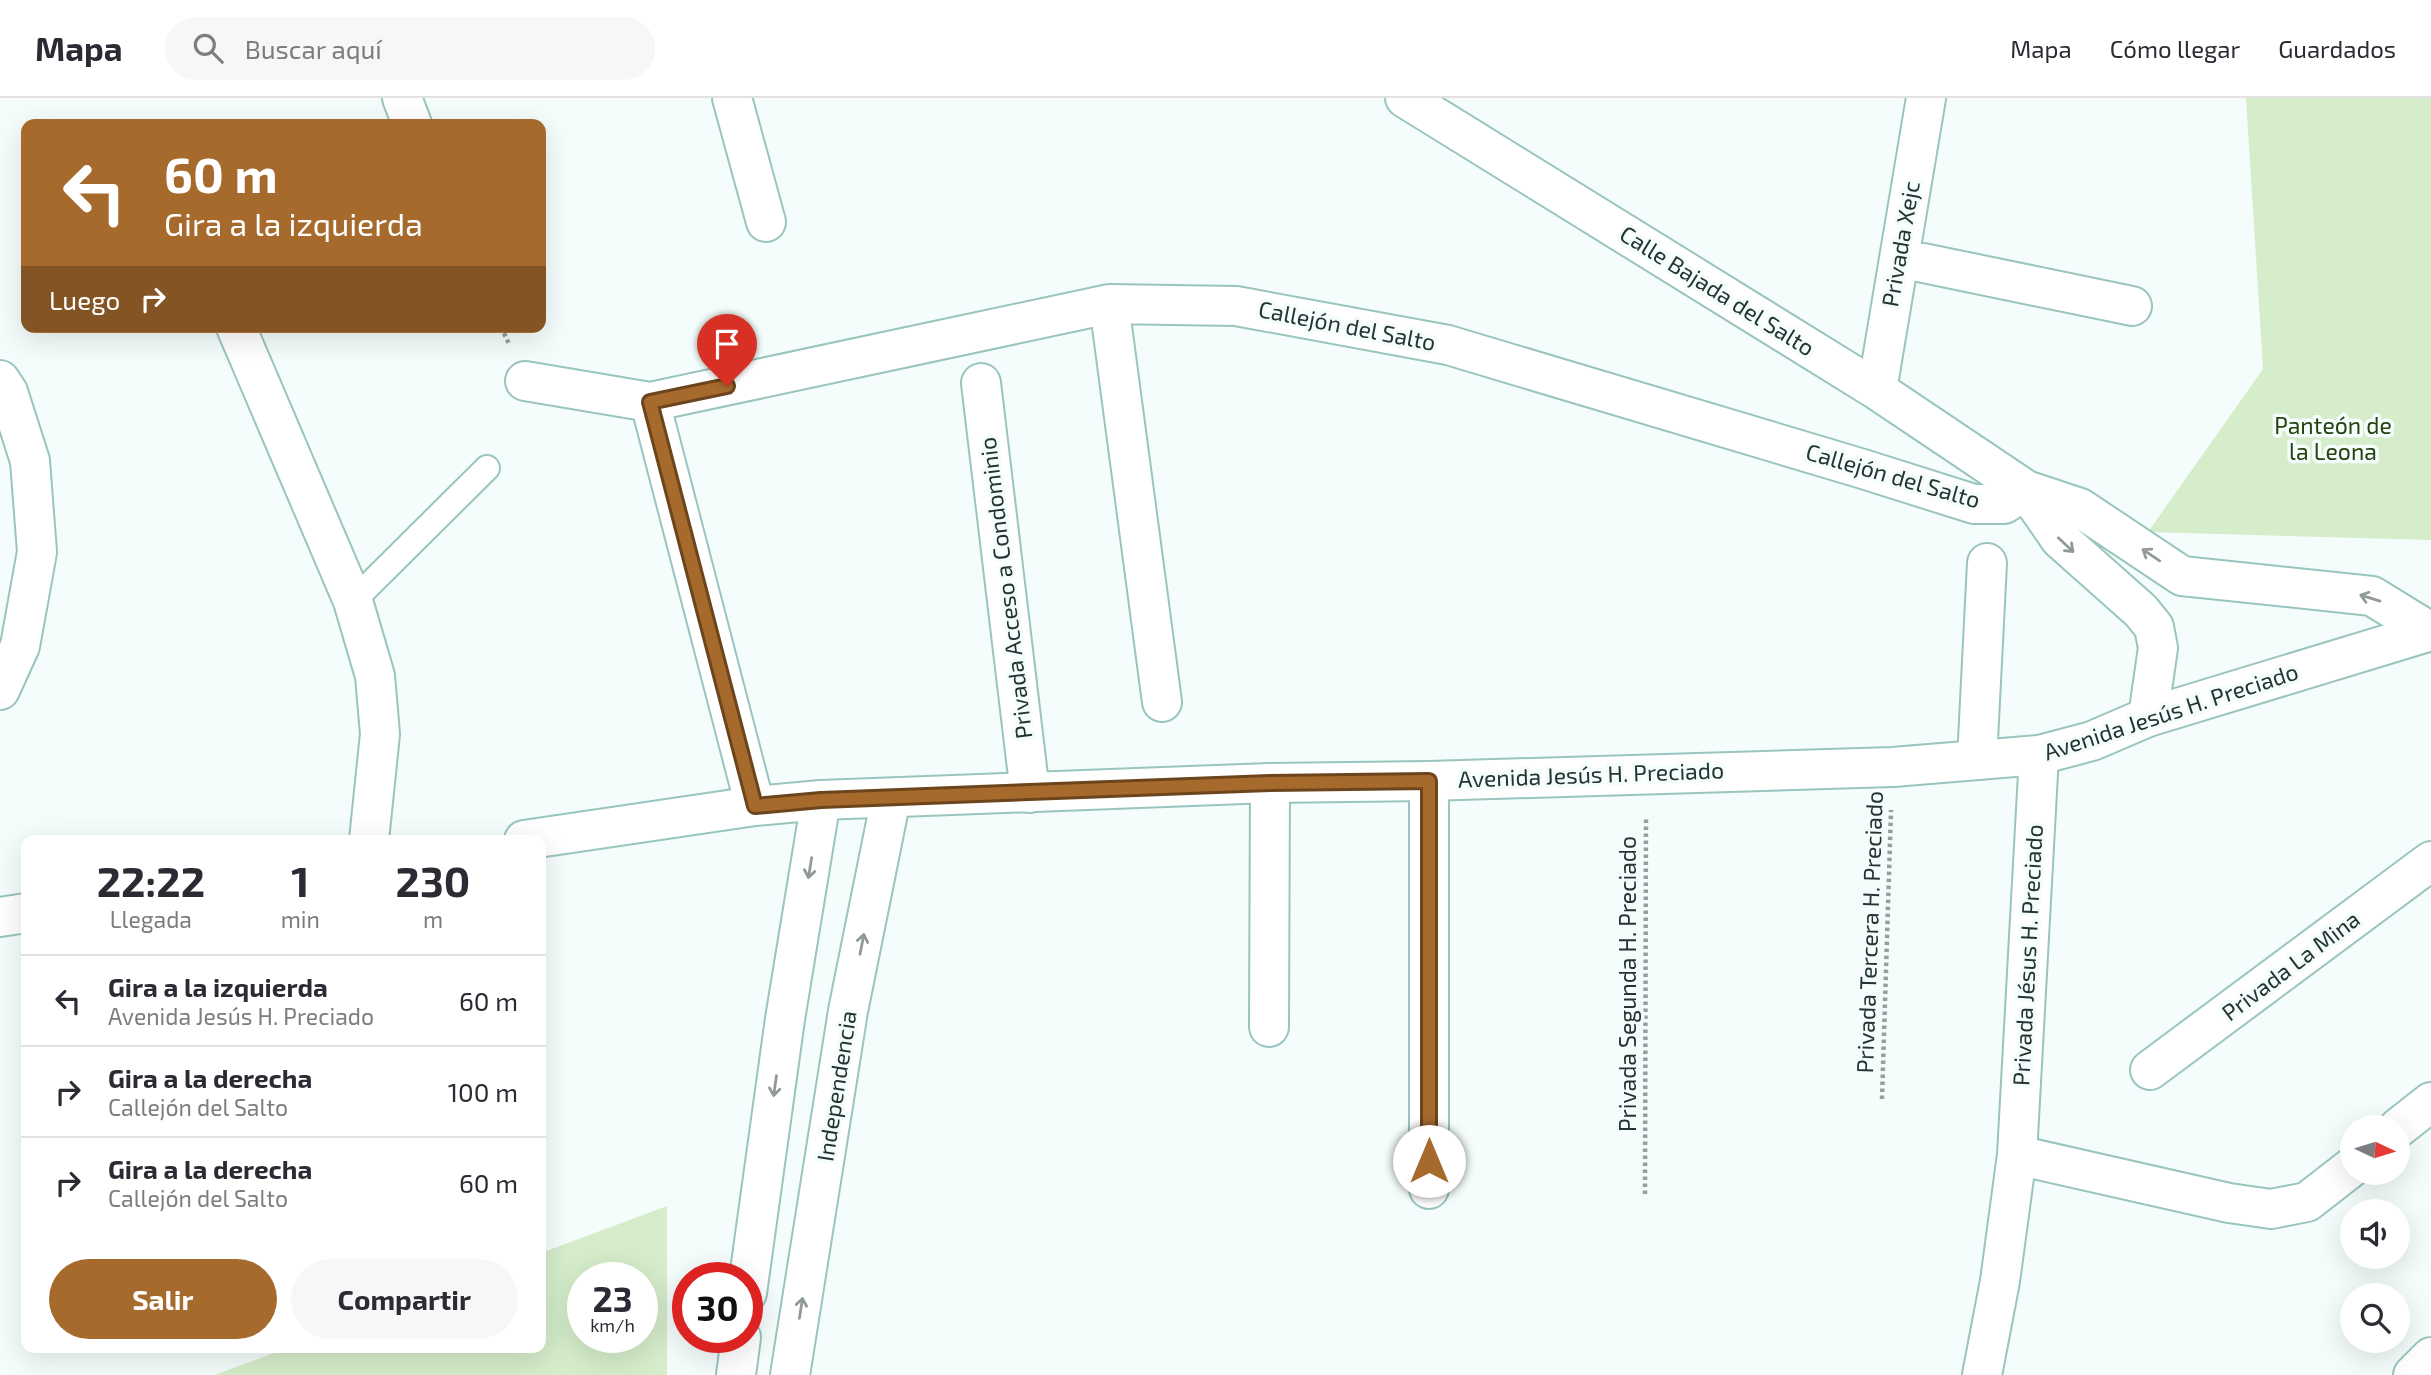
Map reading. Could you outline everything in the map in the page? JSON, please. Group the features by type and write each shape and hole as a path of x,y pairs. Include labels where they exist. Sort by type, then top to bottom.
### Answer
{"street":[{"path":"402,98 410,119"},
{"path":"732,98 766,222"},
{"name":"Calle Bajada del Salto","path":"1405,98 1877,390 2026,490 2080,508 2182,576 2372,596 2430,631"},
{"name":"Privada Xejc","path":"1877,390 1926,98"},
{"path":"1899,258 2132,306"},
{"path":"1109,304 1162,702"},
{"name":"Callejón del Salto","path":"526,381 650,402 1109,304 1236,306 1448,345 1974,504 2004,505 2026,490"},
{"path":"239,333 354,601 375,676 380,734 370,835"},
{"path":"0,380 8,392 30,461 37,551 20,646 0,690"},
{"name":"Privada Acceso a Condominio","path":"981,383 1030,793"},
{"path":"650,402 755,806"},
{"name":"Calle Bajada del Salto","path":"2026,490 2060,539 2141,611 2154,627 2158,648 2148,717"},
{"path":"1977,760 1987,563"},
{"name":"Avenida Jesús H. Preciado","path":"546,837 755,806 821,800 1270,783 1893,767 2039,755 2092,741 2148,717 2430,631"},
{"name":"Privada Jésus H. Preciado","path":"1982,1375 2000,1281 2017,1156 2039,755"},
{"path":"1429,781 1429,1189"},
{"path":"1269,1027 1270,783"},
{"name":"Independencia","path":"790,1375 848,1011 891,798"},
{"path":"751,1262 785,1019 821,800"},
{"name":"Privada La Mina","path":"2150,1070 2431,861"},
{"path":"0,917 21,914"},
{"path":"2410,1119 2431,1102"},
{"path":"2017,1156 2229,1203 2271,1209 2307,1202 2340,1176"},
{"path":"736,1375 739,1353"},
{"path":"2413,1375 2431,1357"}],"lane":[{"path":"354,601 487,468"}],"path":[{"name":"Privada Tercera H. Preciado","path":"1882,1099 1893,767"},
{"name":"Privada Segunda H. Preciado","path":"1645,1194 1646,773"}],"green space":[{"name":"Panteón de la Leona","path":"2246,98 2431,98 2431,540 2148,532 2263,369"},
{"path":"667,1206 667,1375 214,1375 274,1353 546,1353 546,1251"}],"route":[{"path":"727,386 650,402 755,806 821,800 1270,783 1429,781 1429,1161"}]}
